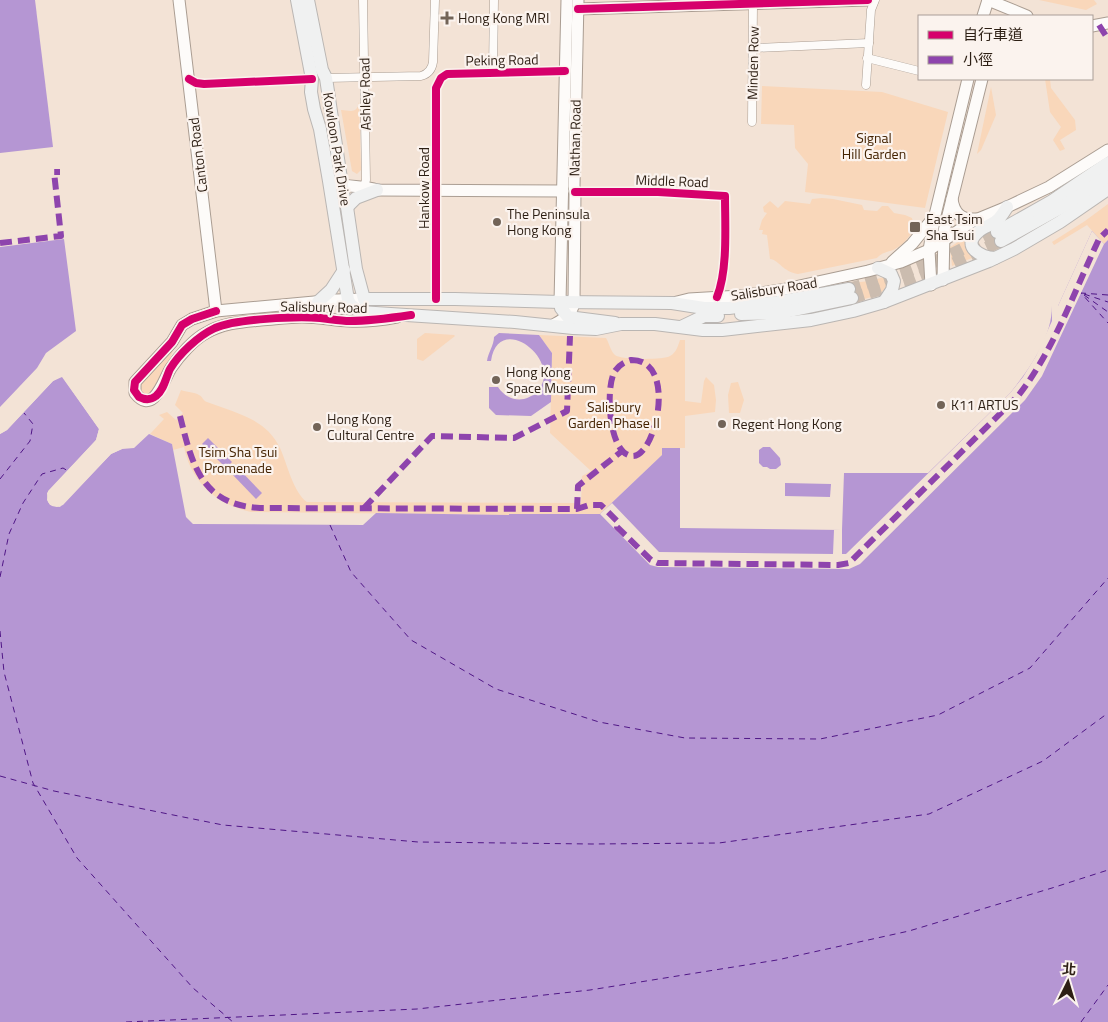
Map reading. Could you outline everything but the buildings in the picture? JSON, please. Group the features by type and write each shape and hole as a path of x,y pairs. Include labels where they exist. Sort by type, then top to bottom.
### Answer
{"main road":[{"name":"Canton Road","path":"179,0 216,311"},
{"name":"Kowloon Park Drive","path":"297,0 312,79 312,92 320,129 348,300"},
{"name":"Kowloon Park Drive","path":"308,0 322,70 326,78 356,269 364,299"},
{"name":"Nathan Road","path":"560,302 567,0"},
{"path":"578,4 753,4 868,0"},
{"path":"983,15 988,0 1024,15"},
{"name":"Nathan Road","path":"568,318 574,303 574,186 578,4"},
{"path":"1093,26 1108,22"},
{"path":"320,129 322,110 320,92 326,78"},
{"path":"931,284 929,250 935,215 968,80"},
{"path":"943,280 942,241 982,80"},
{"name":"Salisbury Road","path":"411,315 379,320 348,321 302,317 222,325 204,333 192,343 171,368 156,396 148,400 139,397 134,390 135,382 172,342 182,325 192,319 216,311 364,299 672,303 689,299 781,290 901,262 929,250 964,226 1057,182 1108,150"},
{"path":"1108,163 999,237 1062,207 1108,176"},
{"path":"329,181 342,186 370,188 562,191"},
{"path":"347,207 370,188"},
{"name":"Salisbury Road","path":"348,300 351,306 360,312 553,325 572,328 596,329 621,324 655,324 703,330 722,330 779,325 836,315 884,302 996,258 1060,222 1108,188"},
{"path":"952,195 955,211 960,216 965,219 980,218"},
{"path":"996,258 979,255 973,247 973,238 984,227 996,222 1007,207"},
{"path":"884,302 892,290 894,281 883,266 912,244 935,215"},
{"path":"318,302 331,290 344,270"},
{"path":"672,303 704,308 729,308 850,294 780,312 704,316 681,327"},
{"path":"560,302 561,308 568,318"},
{"path":"553,325 568,318 621,324"}],"street":[{"name":"Ashley Road","path":"363,0 366,180 370,188"},
{"path":"326,78 421,76 427,74 431,70 433,62 435,0"},
{"path":"493,72 494,0"},
{"path":"866,85 871,10 875,0"},
{"name":"Minden Row","path":"752,122 755,112 753,4"},
{"path":"754,48 869,43"},
{"path":"867,58 918,71"},
{"name":"Peking Road","path":"441,78 447,74 565,71"},
{"path":"189,78 204,84 312,79"},
{"name":"Hankow Road","path":"436,299 436,88 441,78"},
{"name":"Middle Road","path":"575,192 658,192 725,196 723,270 721,287 717,297"}],"green space":[{"path":"1039,0 1094,0 1097,4 1086,10"},
{"path":"1045,80 1050,80 1051,88 1075,120 1076,130 1060,140 1065,149 1060,151 1053,140 1061,127 1050,112"},
{"name":"Signal Hill Garden","path":"762,86 882,92 948,112 925,208 805,192 808,164 795,148 794,125 761,124"},
{"path":"991,87 996,115 981,150 977,154"},
{"path":"359,102 361,170 357,174 352,171 341,110 355,110"},
{"path":"822,198 862,205 864,210 877,211 882,206 888,206 894,213 912,218 914,227 909,237 901,245 881,254 877,258 798,274 793,273 770,259 767,235 762,234 763,230 759,230 762,220 767,213 764,212 763,207 770,201 778,208 785,201 810,204 812,199"},
{"path":"1108,204 1108,240 1104,244 1087,225 1054,245 1052,242"},
{"path":"972,234 967,249 972,258 952,266 950,247"},
{"path":"884,277 888,279 887,285 881,293 855,301 850,283 870,281"},
{"path":"425,333 455,336 423,361 417,359 417,339"},
{"path":"539,335 606,338 615,355 633,359 670,356 678,347 680,340 685,340 685,401 701,403 706,377 714,385 715,412 685,416 685,448 662,448 662,455 600,514 509,515 251,512 227,503 207,490 192,471 184,447 173,450 172,444 150,434 164,419 159,415 167,412 176,420 183,413 175,405 181,390 197,394 206,401 239,413 267,430 280,448 298,491 307,502 581,503 582,476 591,471 550,433 552,353"},
{"path":"174,348 158,389 153,394 143,395 138,386"},
{"path":"738,382 744,400 740,413 729,413 728,395 731,383"}],"shaded area":[{"path":"0,0 35,0 53,147 0,153"},
{"path":"1092,231 1104,244 1108,240 1108,1022 0,1022 0,434 7,430 53,381 62,376 99,429 96,440 48,491 47,500 50,505 60,507 111,454 122,449 134,448 149,434 172,444 186,517 193,524 363,525 376,513 600,514 662,455 662,448 680,448 680,528 842,530 844,473 928,473 1011,392 1039,352 1048,329 1052,306 1058,306"},
{"path":"64,239 76,331 46,353 37,368 0,407 0,247"},
{"path":"499,333 539,335 552,353 551,402 531,416 496,415 489,408 489,387 498,387 506,395 524,399 540,388 544,376 542,364 535,353 526,344 515,340 504,340 496,347 491,361 487,361 494,337"},
{"path":"208,438 232,462 226,468 202,444"},
{"path":"763,447 770,447 780,458 781,465 776,469 763,467 759,463 759,450"},
{"path":"238,468 262,493 256,499 232,474"},
{"path":"785,483 831,484 830,497 785,496"}],"pier":[{"path":"1092,231 1104,244 1042,376 1025,400 860,564 849,569 658,567 650,565 600,514 612,503 659,552 833,554 834,530 842,530 842,554 846,554 1011,392 1023,377 1036,356 1052,321 1052,306 1058,306"},
{"path":"63,374 102,429 98,442 50,493 49,499 52,503 57,505 62,503 109,452 120,447 122,449 111,454 63,505 57,507 52,506 48,502 47,493 96,440 99,429 62,377 53,381 7,430 0,434 0,432 51,379"}],"ferry route":[{"path":"1108,295 1081,293 1108,323"},
{"path":"1084,294 1108,302"},
{"path":"1084,295 1108,312"},
{"path":"0,479 30,441 33,424 24,413"},
{"path":"0,577 9,534 23,503 42,474 63,468 68,471"},
{"path":"330,525 351,572 411,640 496,689 599,722 685,738 820,739 938,715 1030,668 1108,578"},
{"path":"0,631 4,672 33,783 77,858 193,988 233,1022"},
{"path":"0,776 54,791 223,825 418,842 719,843 929,814 1043,761 1108,713"},
{"path":"126,1022 417,1009 590,990 777,960 909,931 1108,870"},
{"path":"1081,1022 1108,985"}],"tunnel":[{"path":"849,289 946,257 997,232"},
{"path":"852,298 914,279 950,265 1001,241"}],"marked path":[{"path":"1099,25 1108,39"},
{"path":"0,243 61,236 54,172 60,172"},
{"path":"180,416 189,450 202,479 224,499 240,505 260,508 577,509 589,505 601,505 617,521 617,527 651,560 658,563 838,565 849,563 1018,396 1031,379 1053,340 1099,239 1108,230"},
{"path":"364,508 432,436 514,438 567,411 570,336"},
{"path":"631,360 646,364 654,375 658,390 658,408 655,425 649,441 641,452 633,456 625,453 618,445 611,419 610,404 610,391 615,371 622,364 631,360"},
{"path":"577,509 578,486 622,451"}],"cycle path":[{"path":"578,9 868,0"},
{"path":"436,299 436,88 441,78 447,74 565,71"},
{"path":"189,79 196,83 204,84 312,79"},
{"path":"575,192 658,192 725,196 723,274 717,297"},
{"path":"216,311 192,319 182,325 172,342 135,382 134,390 139,397 148,399 156,396 163,387 174,363 196,341 215,328 251,320 309,317 358,321 411,315"}],"place":[{"name":"Hong Kong MRI","path":"447,18"},
{"name":"The Peninsula Hong Kong","path":"497,222"},
{"name":"East Tsim Sha Tsui","path":"915,227"},
{"name":"Hong Kong Space Museum","path":"496,380"},
{"name":"K11 ARTUS","path":"941,405"},
{"name":"Regent Hong Kong","path":"722,424"},
{"name":"Hong Kong Cultural Centre","path":"317,427"}],"park label":[{"name":"Salisbury Garden Phase II","path":"614,416"},
{"name":"Tsim Sha Tsui Promenade","path":"238,460"}]}
